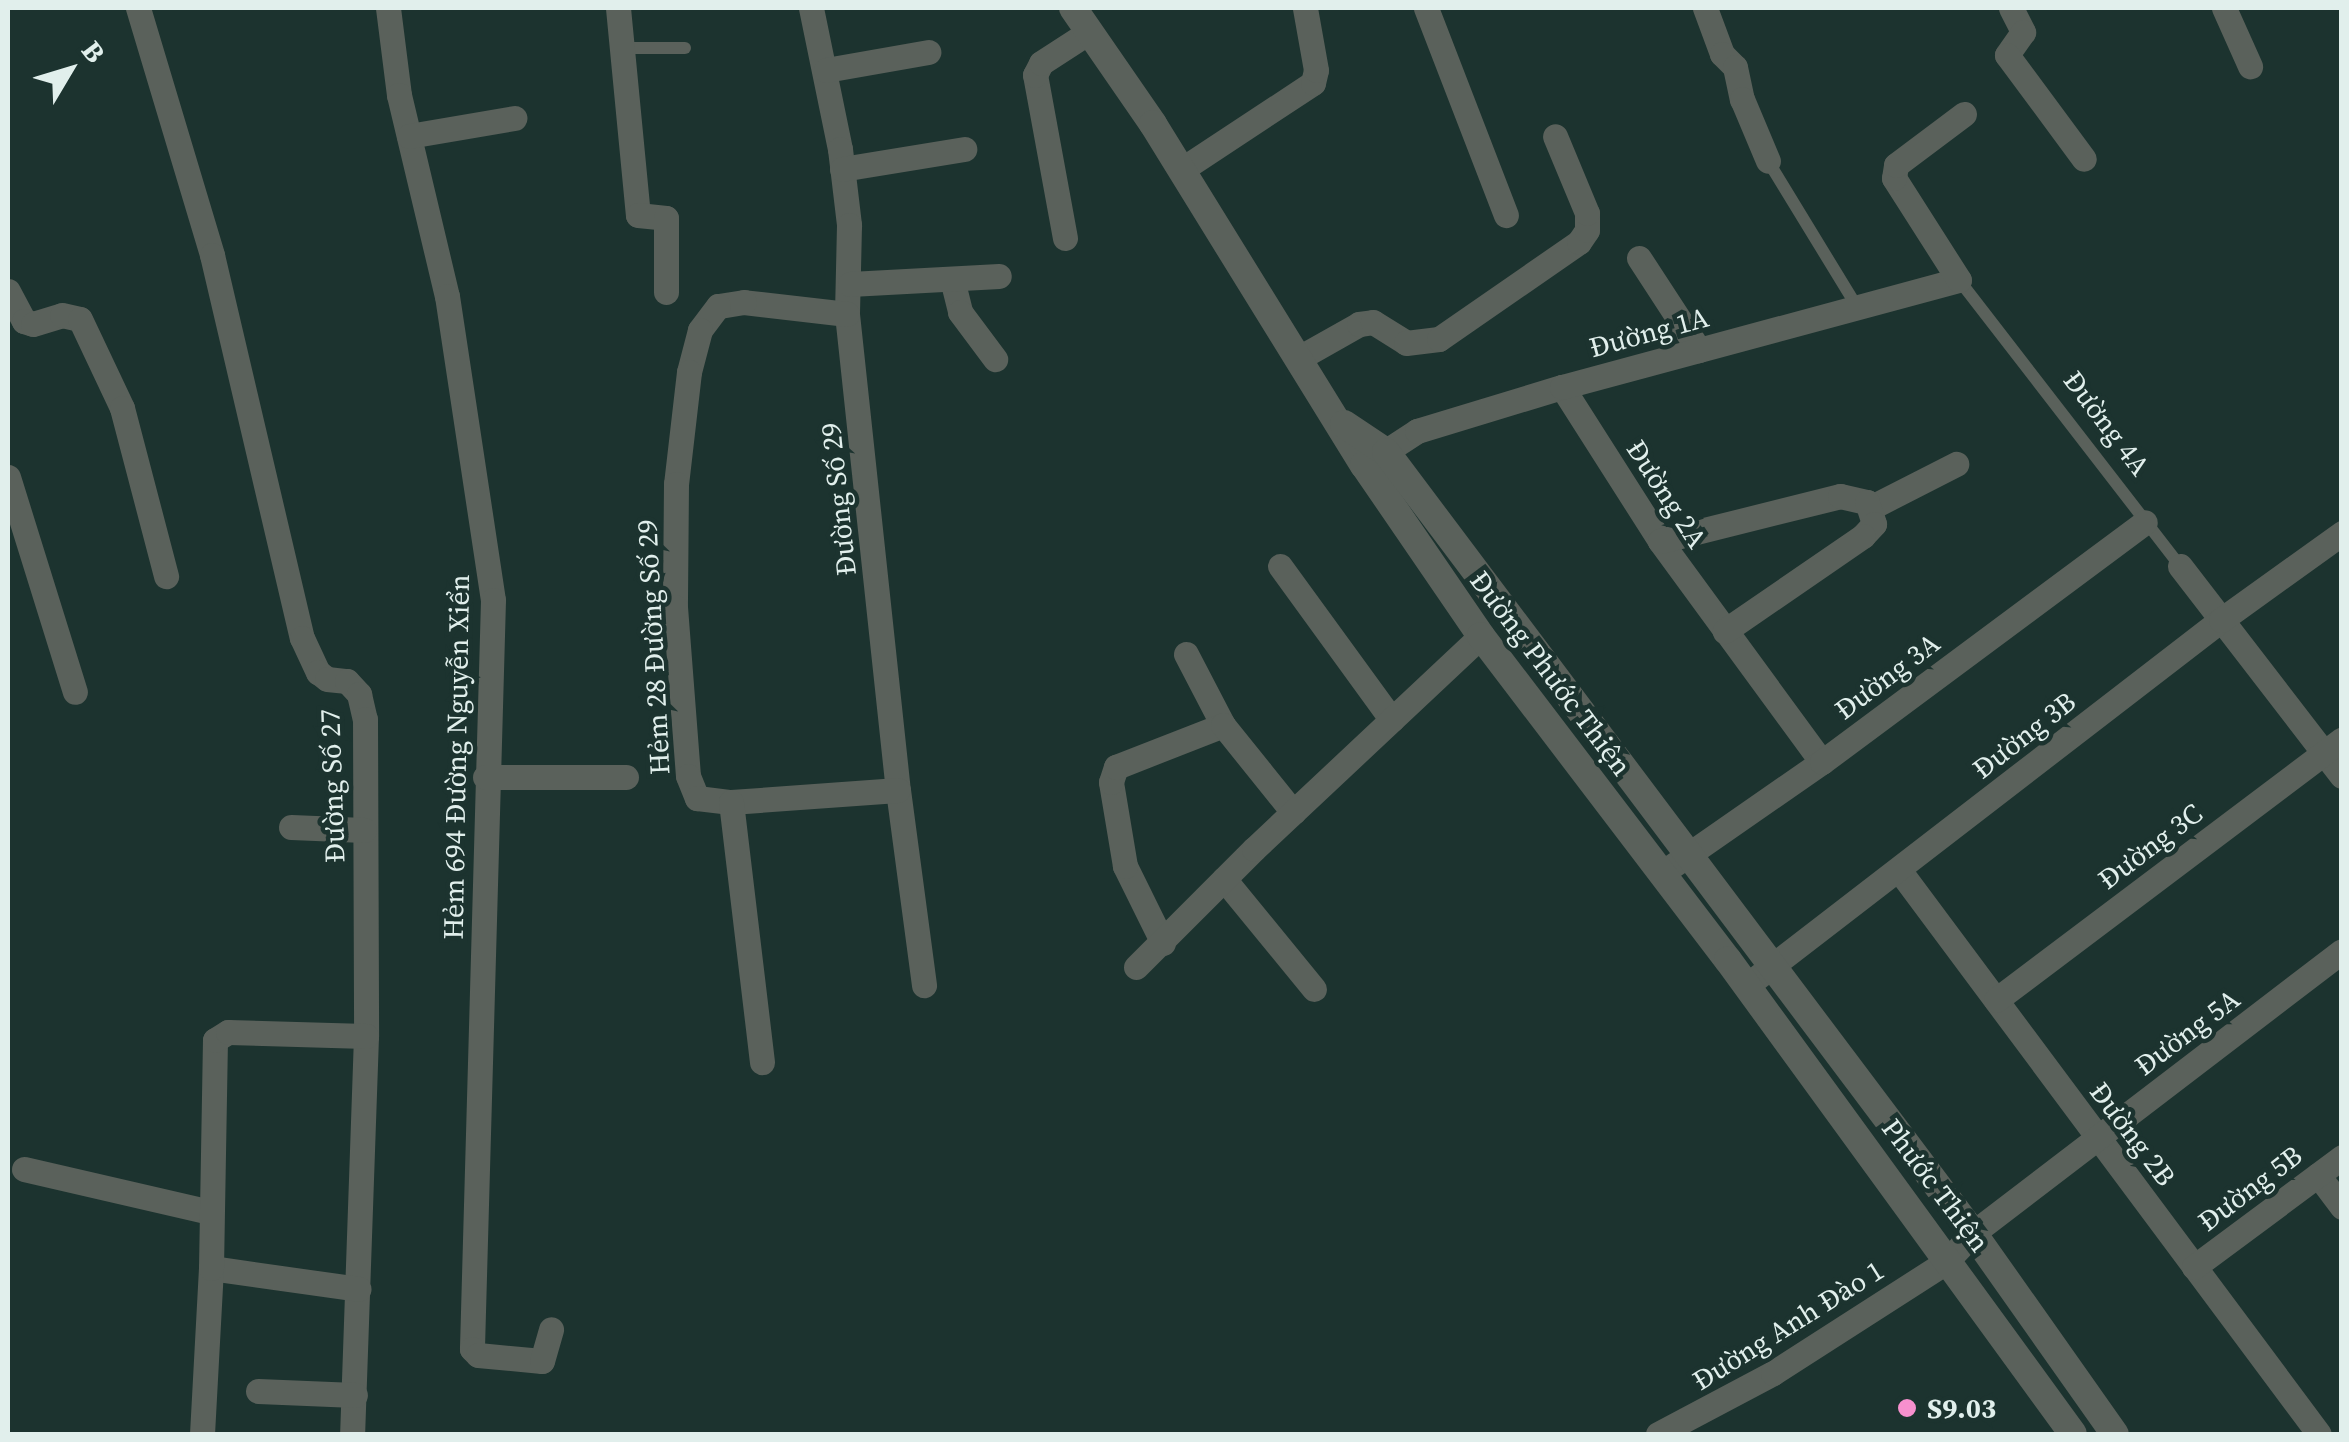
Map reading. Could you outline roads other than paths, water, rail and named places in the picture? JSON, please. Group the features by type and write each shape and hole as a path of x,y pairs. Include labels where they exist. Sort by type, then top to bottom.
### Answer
{"street":[{"name":"Đường Số 27","path":"138,8 212,254 302,638 318,672 327,679 348,681 360,694 365,719 366,1036 352,1434"},
{"name":"Hẻm 694 Đường Nguyễn Xiển","path":"388,8 409,136 447,296 493,600 485,777 482,1132 472,1349 478,1354 538,1362 546,1356 551,1329"},
{"path":"618,8 638,215 666,218 666,292"},
{"name":"Đường Số 29","path":"811,8 826,70 842,169 850,284 847,314 898,790 924,985"},
{"name":"Đường Phước Thiện","path":"1073,8 1181,170 1337,420 1375,459 1751,941"},
{"path":"1181,170 1313,83 1316,70 1305,8"},
{"path":"1426,8 1506,216"},
{"path":"1705,8 1722,54 1734,68 1742,99 1768,160"},
{"path":"2011,8 2023,32 2007,56 2084,159"},
{"path":"2224,8 2250,66"},
{"path":"1065,238 1035,75 1042,63 1090,32"},
{"path":"826,70 928,52"},
{"name":"Đường 4A","path":"1959,280 1894,178 1896,165 1964,114"},
{"path":"409,136 514,118"},
{"path":"1299,358 1359,324 1374,322 1406,344 1439,339 1579,242 1587,230 1587,212 1555,136"},
{"path":"842,169 964,150"},
{"path":"1639,258 1699,350"},
{"path":"850,284 999,276"},
{"path":"952,279 960,312 995,359"},
{"name":"Đường 1A","path":"1375,459 1417,431 1562,387 1959,280"},
{"path":"8,290 16,330 62,315 80,319 122,408 166,576"},
{"name":"Hẻm 28 Đường Số 29","path":"847,314 744,302 718,306 700,330 689,372 676,484 675,606 688,776 697,798 731,802 898,790"},
{"name":"Đường 2A","path":"1562,387 1660,540 1822,762"},
{"name":"Đường Phước Thiện","path":"1375,459 1482,636 1728,960"},
{"path":"1870,508 1956,464"},
{"path":"8,477 74,692"},
{"path":"1660,540 1840,496 1855,495 1870,508 1874,524 1863,536 1725,631"},
{"name":"Đường 3A","path":"1662,873 1695,865 1822,762 2145,522"},
{"name":"Đường 3B","path":"1746,986 1899,870 2214,610 2342,533"},
{"path":"1280,566 1392,720"},
{"name":"Đường 4A","path":"2180,566 2332,746 2342,776"},
{"path":"1136,968 1224,878 1482,636"},
{"path":"1186,654 1222,725 1294,812"},
{"path":"1162,943 1125,866 1112,773 1122,764 1222,725"},
{"name":"Đường 3C","path":"1996,1000 2332,746"},
{"path":"485,777 626,778"},
{"path":"731,802 762,1062"},
{"path":"290,827 364,830"},
{"name":"Đường 2B","path":"1899,870 2318,1434"},
{"path":"1224,878 1314,989"},
{"name":"Phước Thiện","path":"1751,941 1973,1233 2115,1434"},
{"name":"Đường 5A","path":"1973,1233 2342,951"},
{"name":"Phước Thiện","path":"1728,960 2073,1434"},
{"path":"202,1434 211,1268 214,1040 228,1032 366,1036"},
{"name":"Đường 5B","path":"2194,1267 2342,1158"},
{"path":"24,1169 210,1212"},
{"path":"2318,1175 2342,1207"},
{"name":"Đường Anh Đào 1","path":"1658,1434 1772,1373 1946,1262 1973,1233"},
{"path":"211,1268 359,1289"},
{"path":"258,1391 356,1395"}],"lane":[{"path":"622,48 685,48"},
{"path":"1768,160 1857,307"},
{"name":"Đường 4A","path":"1959,280 2180,566"}],"place":[{"name":"S9.03","path":"1907,1408"}]}
